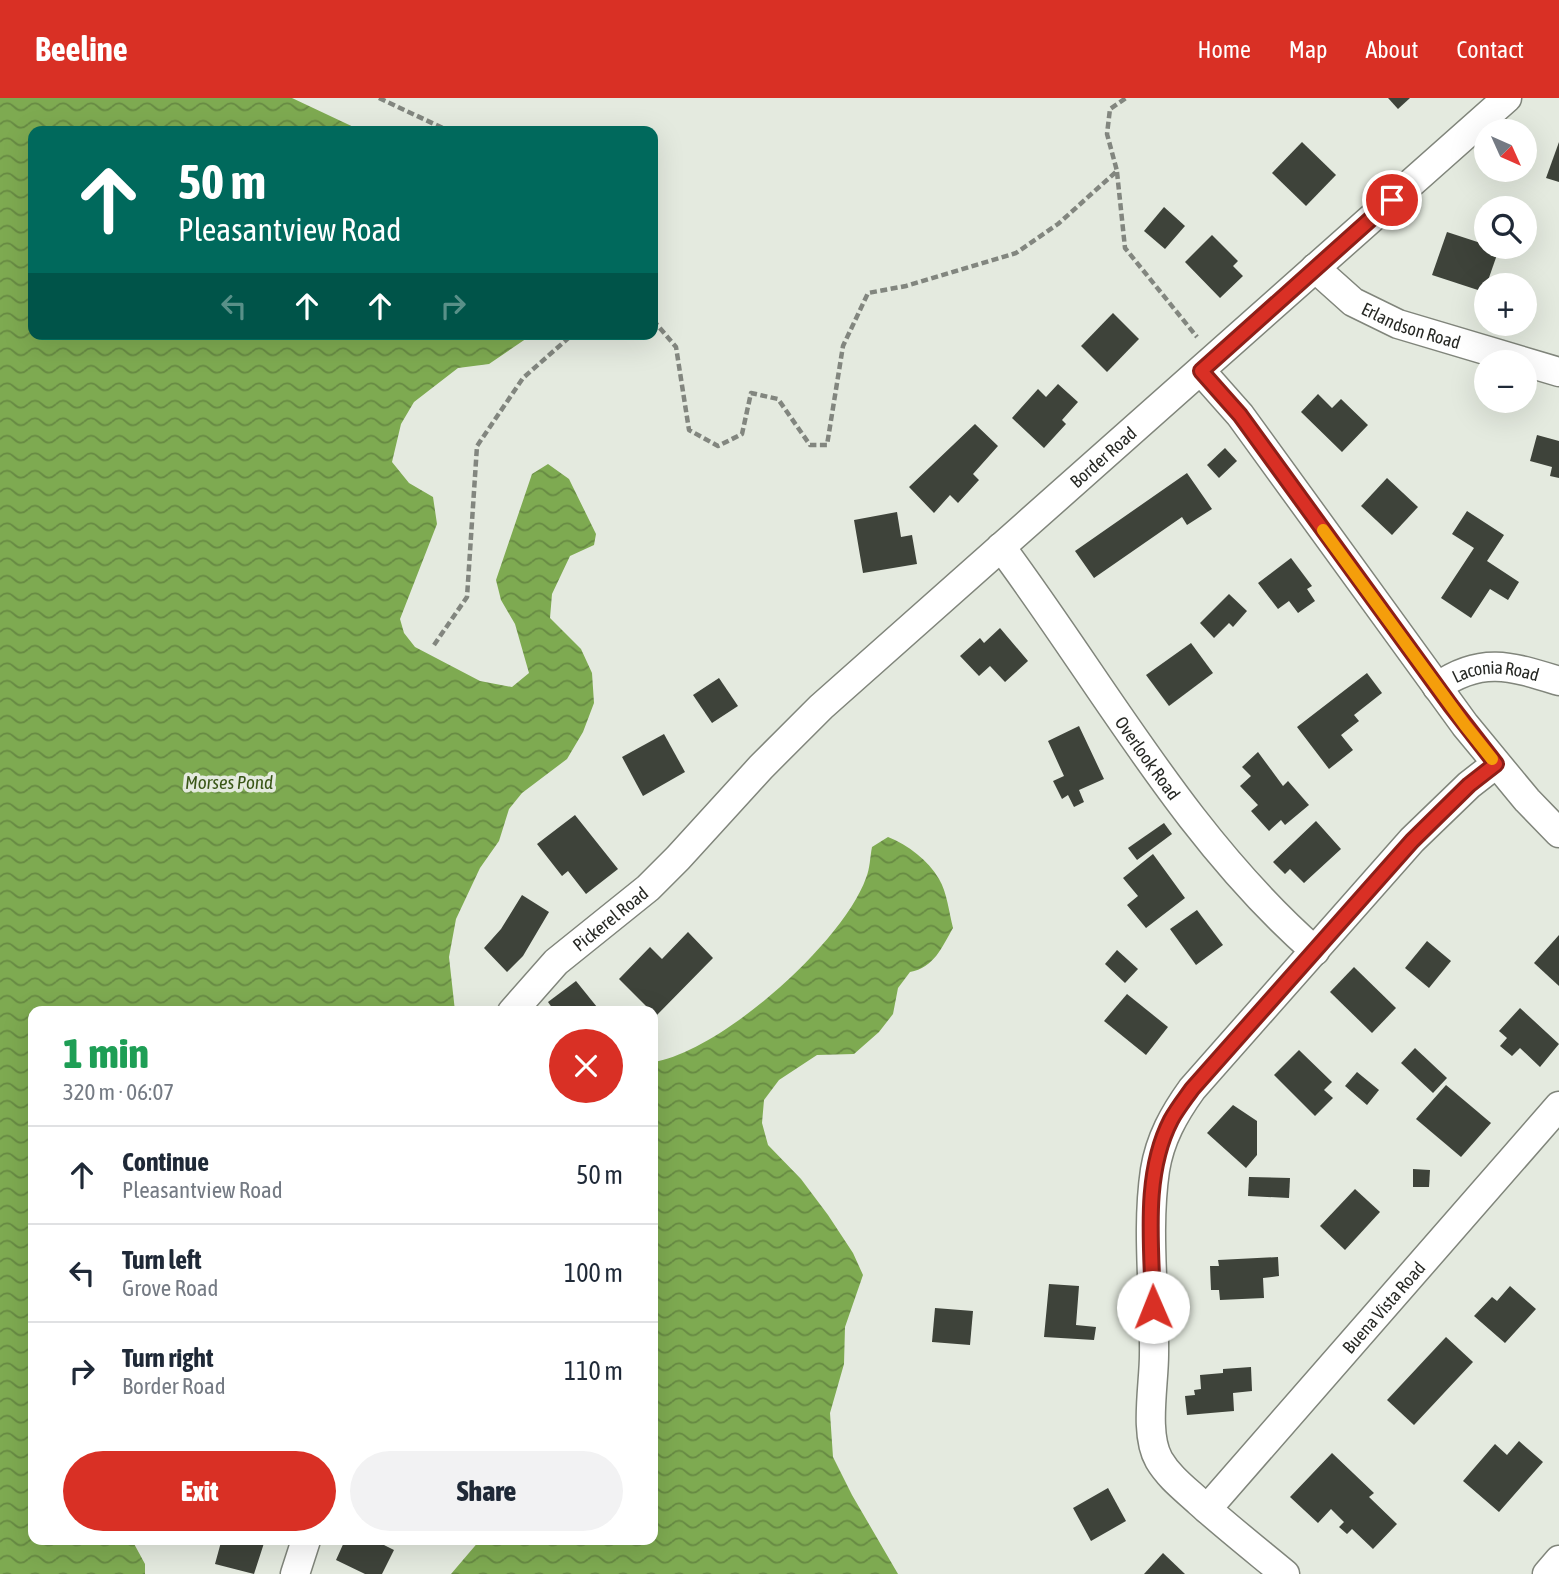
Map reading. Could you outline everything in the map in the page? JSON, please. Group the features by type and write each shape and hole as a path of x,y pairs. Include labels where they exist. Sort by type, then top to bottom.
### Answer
{"street":[{"name":"Border Road","path":"709,825 813,715 1507,98"},
{"name":"Erlandson Road","path":"1315,268 1353,302 1398,324 1559,372"},
{"path":"1208,365 1240,415 1437,687 1496,764 1559,833"},
{"name":"Overlook Road","path":"1001,547 1145,756 1217,851 1289,928 1315,951"},
{"name":"Laconia Road","path":"1437,687 1472,668 1491,665 1508,666 1559,681"},
{"path":"1284,1574 1168,1474 1157,1458 1151,1422 1154,1356 1152,1210 1155,1169 1161,1145 1171,1121 1192,1089 1420,833 1469,785 1496,764"},
{"name":"Pickerel Road","path":"517,1006 556,962 648,888 709,825"},
{"name":"Buena Vista Road","path":"1207,1509 1559,1106"},
{"path":"295,1574 304,1545"},
{"path":"1547,1574 1559,1560"}],"path":[{"path":"379,98 438,126"},
{"path":"1126,98 1110,109 1107,134 1116,171 1125,248 1208,365"},
{"path":"658,326 676,347 689,430 718,446 742,434 751,393 778,399 810,445 827,446 843,346 867,293 906,286 1016,253 1058,224 1116,171"},
{"path":"434,645 467,597 477,446 523,378 566,340"}],"water":[{"name":"Morses Pond","path":"0,98 292,98 351,126 28,126 28,340 524,340 489,364 458,368 414,402 401,424 392,462 409,483 433,497 437,524 400,619 404,633 415,647 480,681 512,687 529,673 515,624 501,600 496,580 532,474 548,464 569,479 596,534 594,545 570,556 552,594 550,618 581,649 592,673 594,703 583,732 567,759 522,793 509,809 499,841 480,868 456,919 449,957 454,1006 28,1006 28,1545 135,1545 145,1564 145,1574 0,1574"},
{"path":"888,837 903,844 929,866 944,890 953,928 931,961 910,972 898,988 893,1014 879,1032 854,1054 817,1055 779,1080 764,1100 762,1123 768,1145 801,1179 828,1215 853,1253 863,1275 845,1327 844,1364 830,1413 833,1457 898,1574 451,1574 476,1545 658,1545 658,1061 680,1054 744,1017 806,962 853,904 867,874 872,847"}],"building":[{"path":"1388,98 1410,98 1398,109"},
{"path":"1302,142 1336,175 1306,206 1272,173"},
{"path":"1559,142 1559,182 1546,178"},
{"path":"1164,207 1185,226 1165,249 1144,231"},
{"path":"1447,232 1474,241 1474,259 1496,259 1491,273 1474,273 1474,289 1432,275"},
{"path":"1212,235 1238,261 1233,266 1243,276 1220,298 1185,262"},
{"path":"1113,313 1139,339 1107,372 1081,346"},
{"path":"1058,384 1078,402 1062,420 1066,424 1044,448 1012,418 1038,389 1046,397"},
{"path":"1318,394 1332,408 1341,399 1368,425 1342,452 1301,412"},
{"path":"975,424 998,446 973,474 979,480 958,503 950,495 934,513 909,487"},
{"path":"1537,435 1559,441 1559,478 1550,476 1552,467 1530,461"},
{"path":"1225,448 1237,461 1219,478 1207,465"},
{"path":"1187,473 1212,509 1187,525 1182,517 1094,578 1075,551"},
{"path":"1387,478 1418,507 1392,535 1361,506"},
{"path":"1467,511 1504,535 1487,561 1519,582 1508,600 1490,589 1471,618 1441,598 1474,548 1452,534"},
{"path":"897,512 901,537 912,535 917,564 863,573 854,520"},
{"path":"1291,558 1312,586 1307,589 1315,601 1298,613 1289,601 1278,609 1258,583"},
{"path":"1229,594 1247,611 1233,627 1229,623 1214,638 1200,623"},
{"path":"1000,628 1028,661 1005,682 990,666 979,676 960,656 980,638 984,643"},
{"path":"1191,643 1213,673 1169,706 1146,675"},
{"path":"1367,673 1382,693 1354,715 1359,721 1341,735 1353,750 1329,769 1297,727"},
{"path":"719,678 738,706 712,723 693,695"},
{"path":"1079,726 1104,779 1079,790 1084,802 1074,807 1068,795 1062,799 1053,781 1064,776 1048,741"},
{"path":"664,734 685,772 643,796 622,757"},
{"path":"1258,752 1283,786 1288,781 1309,805 1285,825 1281,820 1269,831 1251,811 1258,805 1240,786 1251,776 1242,767"},
{"path":"575,815 618,869 586,894 568,871 562,876 537,844"},
{"path":"1316,821 1341,849 1304,883 1290,869 1285,874 1273,862"},
{"path":"1164,823 1172,834 1137,860 1128,848"},
{"path":"1153,854 1185,898 1146,928 1127,905 1138,896 1123,878"},
{"path":"522,895 549,912 523,956 507,972 484,948 501,929"},
{"path":"1197,910 1223,945 1196,965 1170,929"},
{"path":"688,932 713,958 658,1014 658,1006 646,1006 619,979 650,947 662,959"},
{"path":"1559,935 1559,986 1534,963"},
{"path":"1427,941 1451,961 1429,988 1405,968"},
{"path":"1117,950 1138,969 1125,983 1105,964"},
{"path":"1354,967 1396,1008 1372,1033 1330,992"},
{"path":"576,981 596,1006 551,1006 548,1002"},
{"path":"1127,994 1168,1027 1146,1055 1104,1021"},
{"path":"1520,1008 1559,1044 1540,1067 1520,1048 1512,1056 1500,1046 1507,1038 1499,1031"},
{"path":"1415,1048 1447,1078 1433,1093 1401,1063"},
{"path":"1299,1050 1332,1082 1324,1090 1333,1098 1315,1116 1274,1075"},
{"path":"1357,1072 1379,1090 1367,1105 1345,1086"},
{"path":"1446,1085 1491,1123 1461,1157 1416,1119"},
{"path":"1233,1105 1257,1121 1257,1155 1246,1168 1207,1133"},
{"path":"1413,1169 1430,1170 1429,1187 1413,1187"},
{"path":"1249,1177 1290,1178 1289,1198 1248,1196"},
{"path":"1355,1189 1380,1212 1345,1250 1320,1226"},
{"path":"1278,1257 1279,1276 1263,1278 1264,1298 1220,1300 1219,1290 1211,1290 1210,1266 1219,1266 1218,1260"},
{"path":"1049,1284 1079,1286 1076,1325 1096,1327 1094,1340 1044,1337"},
{"path":"1510,1286 1536,1309 1505,1343 1474,1316 1492,1297 1497,1301"},
{"path":"935,1308 973,1311 970,1345 932,1342"},
{"path":"1446,1337 1473,1362 1414,1425 1387,1400"},
{"path":"1251,1367 1252,1391 1233,1393 1234,1411 1187,1415 1185,1396 1195,1395 1194,1390 1201,1389 1200,1375 1223,1373 1223,1369"},
{"path":"1519,1441 1543,1462 1499,1512 1463,1481 1495,1444 1507,1455"},
{"path":"1332,1453 1374,1493 1369,1497 1397,1524 1373,1549 1352,1529 1347,1534 1339,1527 1344,1522 1331,1509 1318,1523 1290,1497"},
{"path":"1108,1488 1126,1521 1091,1541 1073,1508"},
{"path":"220,1545 263,1545 254,1574 215,1564"},
{"path":"343,1545 384,1545 394,1550 382,1574 365,1574 336,1560"},
{"path":"1163,1553 1185,1574 1144,1574"}],"slow traffic":[{"path":"1323,530 1492,759"}],"route":[{"path":"1153,1307 1152,1210 1155,1169 1161,1145 1181,1105 1192,1089 1412,841 1469,785 1496,764 1240,415 1201,371 1392,200"}]}
